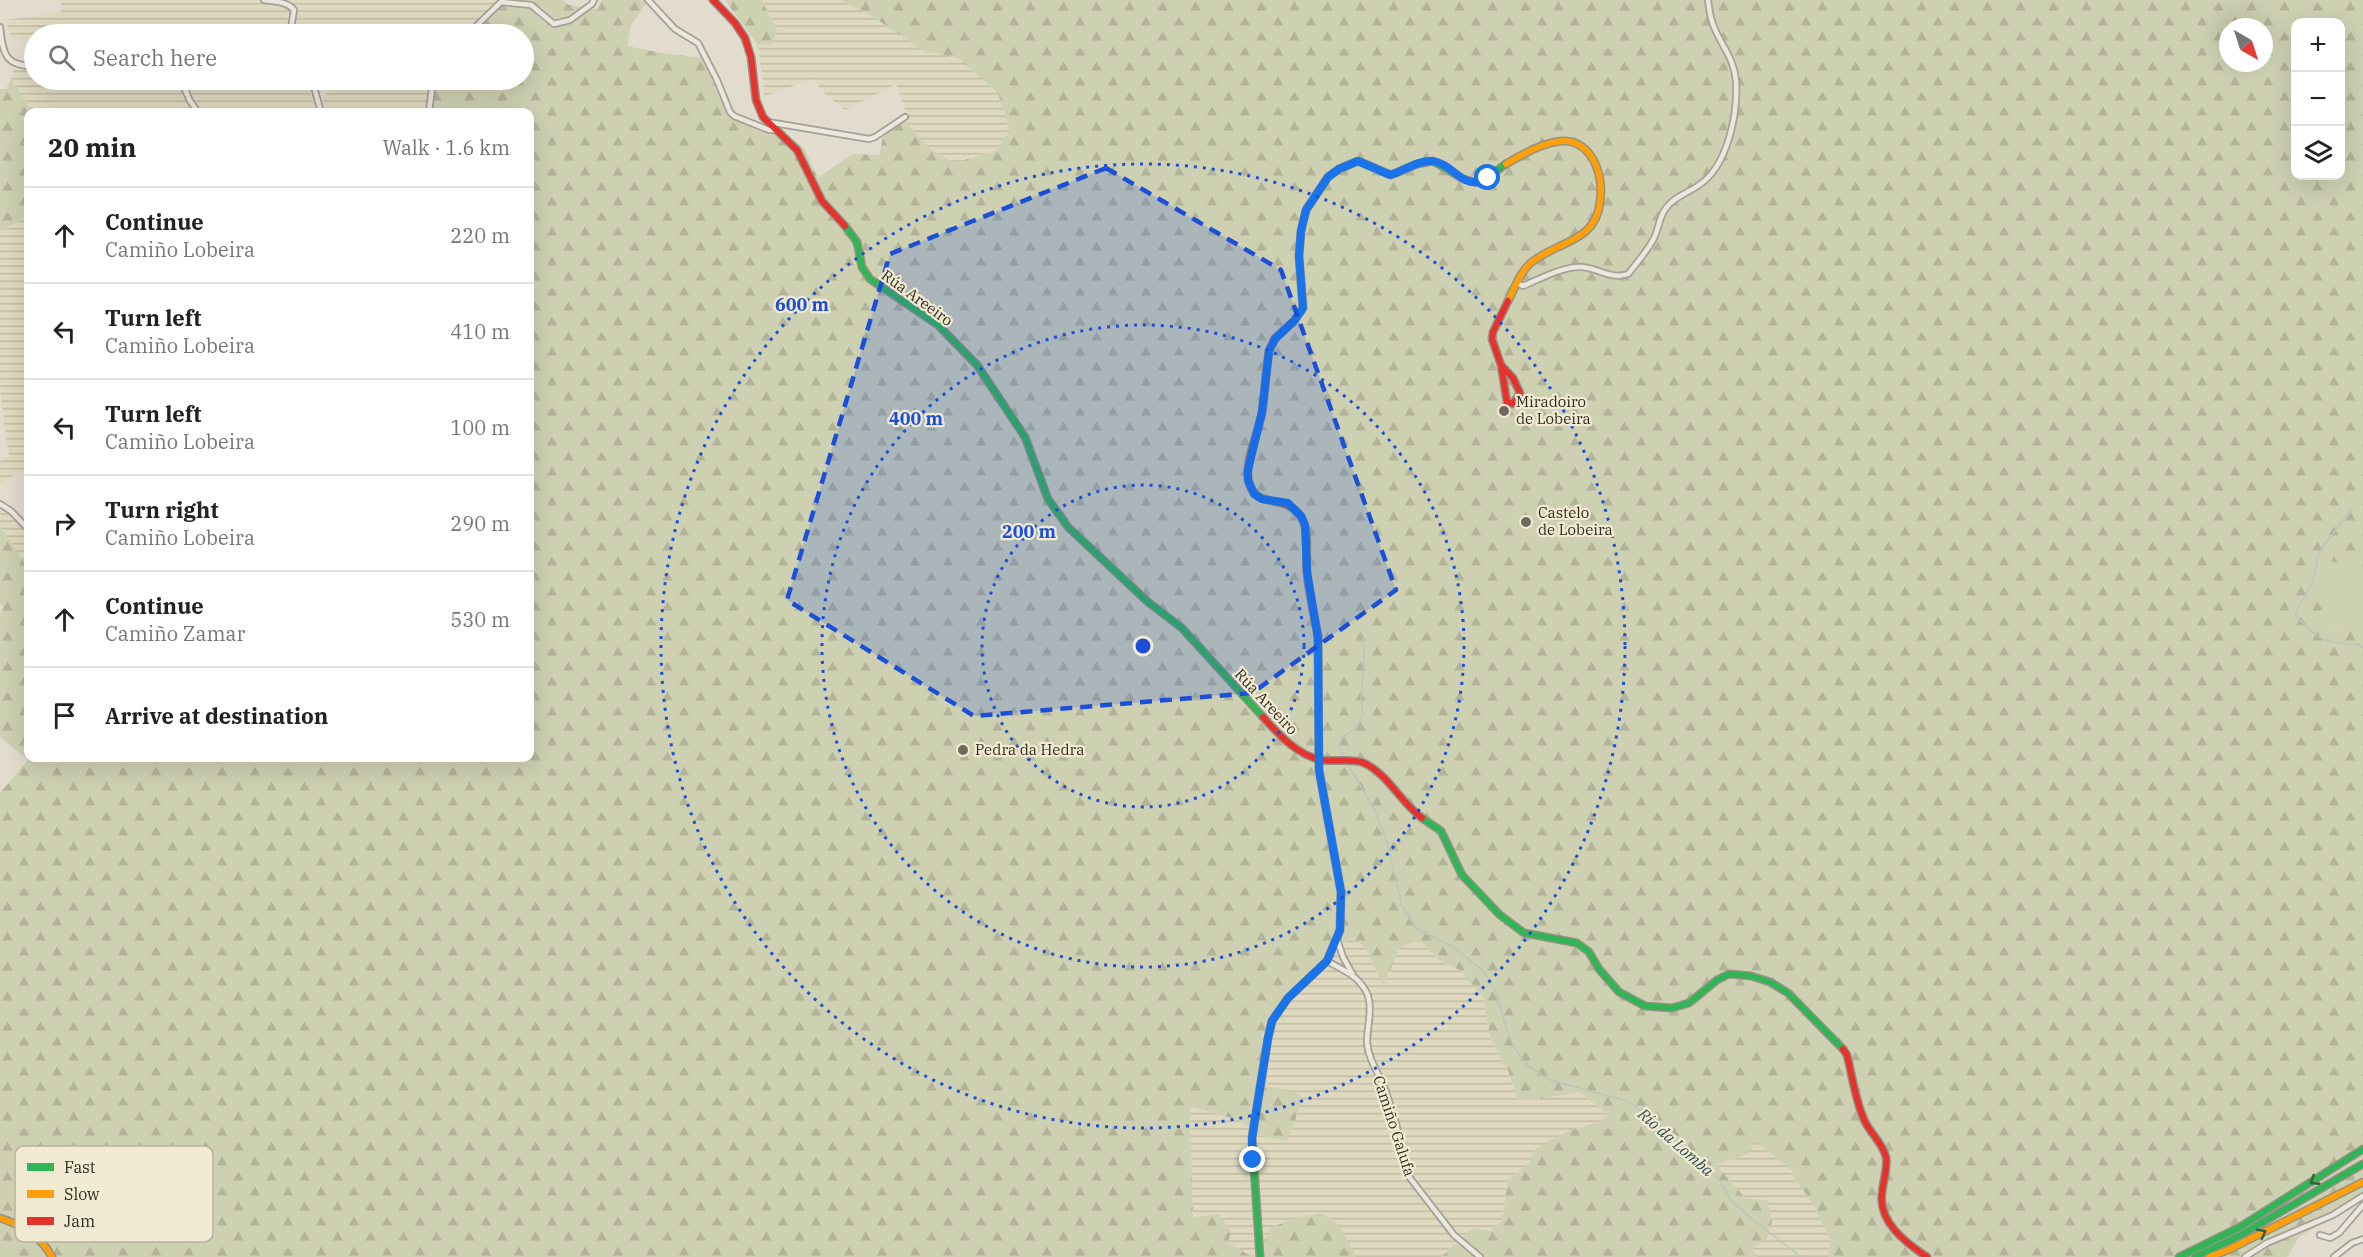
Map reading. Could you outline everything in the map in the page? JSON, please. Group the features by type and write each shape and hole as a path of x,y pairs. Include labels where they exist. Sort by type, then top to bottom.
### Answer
{"main road":[{"name":"Rúa Areeiro","path":"712,0 740,26 747,40 753,66 755,102 767,122 795,147 825,207 849,229 856,240 860,265 865,273 870,279 938,326 977,364 1025,437 1048,500 1068,527 1148,602 1182,628 1286,743 1320,760 1363,762 1371,766 1414,812 1441,831 1462,875 1500,915 1524,933 1577,943 1589,952 1599,969 1619,992 1636,1003 1654,1008 1672,1008 1689,1003 1717,980 1729,974 1751,976 1770,982 1788,993 1831,1033 1847,1054 1863,1119 1880,1143 1886,1158 1881,1200 1885,1215 1909,1245 1927,1257"},
{"path":"1260,1257 1252,1138 1268,1038 1272,1021 1288,998 1327,961 1338,939 1341,892 1319,770 1318,638 1307,572 1305,525 1301,516 1288,503 1259,498 1251,490 1248,470 1262,412 1269,351 1275,339 1294,321 1303,308 1299,256 1306,210 1328,177 1358,161 1390,175 1417,164 1433,161 1463,179 1479,183 1506,165 1555,143 1567,141 1578,143 1592,154 1597,168 1601,200 1598,220 1586,232 1531,262 1517,283 1493,332 1494,348 1501,365 1507,402 1513,404 1520,393 1519,386 1501,365"},
{"path":"2179,1257 2241,1227 2363,1149"},
{"path":"2195,1257 2239,1236 2363,1164"},
{"path":"2209,1257 2228,1250 2363,1182"},
{"path":"0,1218 15,1225"},
{"path":"42,1242 47,1246 52,1257"}],"street":[{"path":"264,0 291,6 294,10 292,24"},
{"path":"478,24 501,2 531,5 554,24 570,20 594,0"},
{"name":"Rúa Areeiro","path":"648,0 675,29 698,42 730,112 769,130 776,130"},
{"path":"1517,283 1523,286 1575,267 1593,269 1611,276 1628,274 1651,244 1662,213 1669,204 1701,184 1716,167 1732,132 1737,105 1736,81 1733,63 1714,27 1708,0"},
{"path":"0,27 2,44 7,57 17,66 24,66"},
{"path":"185,90 195,108"},
{"path":"315,90 320,108"},
{"path":"430,108 432,90"},
{"path":"767,122 869,139 875,138 905,117"},
{"path":"0,504 11,511 24,525"},
{"name":"Camiño Galufa","path":"1338,939 1343,957 1368,996 1370,1008 1367,1043 1395,1120 1405,1168 1410,1178 1454,1235 1465,1247 1480,1257"},
{"name":"Camiño Galufa","path":"1327,961 1353,975"},
{"path":"2245,1257 2267,1243 2333,1215 2363,1196"},
{"path":"2320,1234 2330,1238 2335,1236 2363,1205"},
{"path":"2334,1257 2352,1243 2363,1239"}],"highlighted area":[{"path":"1106,168 1281,270 1396,590 1252,693 974,716 787,600 890,254"}],"shaded area":[{"path":"46,0 500,0 495,10 481,24 24,24 24,40 12,39 6,20 61,12 61,1"},
{"path":"762,0 841,0 875,18 923,51 958,58 998,93 1010,131 995,151 954,163 927,147 905,120 907,115 896,84 845,110 825,94 813,79 765,96 758,45 772,44 777,31"},
{"path":"14,70 24,70 24,90 309,90 316,108 29,108 11,79"},
{"path":"334,90 430,90 427,108 326,108 322,96"},
{"path":"24,217 24,469 0,484 0,461 9,456 0,388 0,232"},
{"path":"0,508 7,512 24,531 24,562 0,526"},
{"path":"1353,938 1368,948 1377,975 1384,983 1400,947 1420,941 1439,960 1461,971 1484,999 1490,1038 1509,1073 1518,1100 1579,1092 1607,1113 1602,1121 1566,1132 1508,1180 1502,1222 1490,1231 1473,1228 1441,1257 1350,1257 1259,1252 1249,1255 1227,1243 1216,1215 1193,1216 1190,1106 1238,1120 1268,1087 1261,1036 1287,992 1338,945"},
{"path":"1756,1134 1794,1162 1793,1177 1814,1205 1831,1242 1828,1257 1743,1257 1746,1199 1716,1165 1745,1156"}],"green space":[{"path":"501,0 562,0 569,5 598,9 602,0 648,0 631,26 627,46 704,58 726,114 789,136 804,148 818,178 852,154 879,155 883,137 905,120 927,147 954,163 995,151 1010,131 998,93 958,58 923,51 875,18 841,0 2363,0 2363,569 2307,556 2329,632 2346,629 2354,624 2363,634 2363,1198 2299,1237 2287,1257 1828,1257 1831,1242 1814,1205 1793,1177 1793,1171 1755,1141 1753,1147 1745,1155 1717,1165 1746,1199 1767,1200 1772,1221 1767,1239 1752,1249 1758,1257 1441,1257 1473,1228 1490,1231 1502,1222 1508,1180 1530,1162 1534,1150 1566,1132 1602,1121 1607,1113 1579,1092 1534,1100 1518,1100 1509,1073 1490,1038 1484,999 1461,971 1439,960 1420,941 1400,947 1384,984 1367,950 1353,938 1337,945 1287,992 1261,1036 1268,1087 1291,1090 1301,1096 1295,1122 1287,1141 1262,1136 1238,1120 1190,1106 1193,1217 1219,1214 1231,1231 1228,1243 1249,1255 1259,1252 1270,1228 1293,1219 1322,1213 1340,1225 1356,1257 0,1257 0,793 26,762 534,762 534,108 427,108 430,90 534,90 534,24 481,24"},
{"path":"725,0 762,0 777,31 772,44 758,45"},
{"path":"11,79 29,108 24,108 24,217 0,232 0,89 6,89"},
{"path":"0,526 24,562 24,757 0,737 0,616 3,606 0,604"},
{"path":"2306,552 2363,567 2363,634 2346,629 2329,632 2309,622"}],"waterway":[{"path":"2352,508 2319,552 2313,581 2295,614 2310,630 2323,639 2360,645 2363,648"},
{"name":"Río da Lomba","path":"1343,755 1339,746 1343,737 1357,727 1363,714 1361,697 1363,638"},
{"name":"Río da Lomba","path":"1350,768 1375,811 1387,842 1402,906 1417,929 1457,949 1483,971 1496,991 1506,1028 1514,1047 1528,1066 1550,1080 1627,1101 1652,1118 1719,1179 1731,1200 1801,1257"}],"traffic: fast":[{"path":"1266,375 1269,351 1275,338 1294,321 1303,308 1299,256 1301,231 1306,210 1328,177 1339,169 1358,161 1391,175 1417,164 1433,161 1463,179 1479,183 1506,164"},
{"path":"845,226 857,242 862,267 870,279 938,325 977,365 1025,437 1048,499 1068,527 1148,602 1182,628 1263,717"},
{"path":"1422,818 1441,831 1462,875 1500,915 1524,933 1577,943 1589,952 1599,969 1619,992 1645,1006 1672,1008 1689,1003 1717,980 1729,974 1751,976 1770,982 1788,993 1843,1049"},
{"path":"1260,1257 1252,1138 1268,1038 1272,1021 1288,998 1327,961 1340,930 1341,892 1334,853"},
{"path":"2179,1257 2240,1227 2363,1149"},
{"path":"2195,1257 2239,1236 2363,1164"}],"traffic: slow":[{"path":"1506,164 1543,145 1559,141 1575,143 1583,147 1592,157 1598,170 1601,191 1597,215 1591,225 1584,233 1532,262 1521,275 1508,301"},
{"path":"1318,636 1319,770 1334,853"},
{"path":"2209,1257 2228,1250 2363,1182"},
{"path":"0,1218 15,1224"},
{"path":"41,1242 52,1257"}],"traffic: jam":[{"path":"713,0 735,23 745,38 751,57 756,100 763,117 797,150 822,201 845,226"},
{"path":"1501,365 1513,378 1520,393 1513,404 1507,402 1501,365 1492,339 1508,301"},
{"path":"1266,375 1262,412 1248,467 1249,483 1258,496 1285,504 1299,514 1303,520 1306,534 1308,580 1318,636"},
{"path":"1263,717 1282,737 1313,758 1332,761 1349,760 1364,763 1373,768 1422,818"},
{"path":"1843,1049 1847,1055 1863,1117 1886,1157 1882,1193 1884,1213 1895,1231 1927,1257"}],"place":[{"name":"Miradoiro de Lobeira","path":"1504,411"},
{"name":"Castelo de Lobeira","path":"1526,522"},
{"name":"Pedra da Hedra","path":"963,750"}],"route":[{"path":"1253,1160 1252,1138 1272,1021 1288,998 1327,961 1340,930 1341,892 1319,770 1318,638 1307,572 1305,525 1297,510 1288,503 1259,498 1251,490 1248,480 1248,470 1262,412 1269,351 1275,339 1294,321 1303,308 1299,256 1301,231 1306,210 1328,177 1339,169 1358,161 1390,175 1417,164 1433,161 1472,182 1479,183 1488,178"}]}
